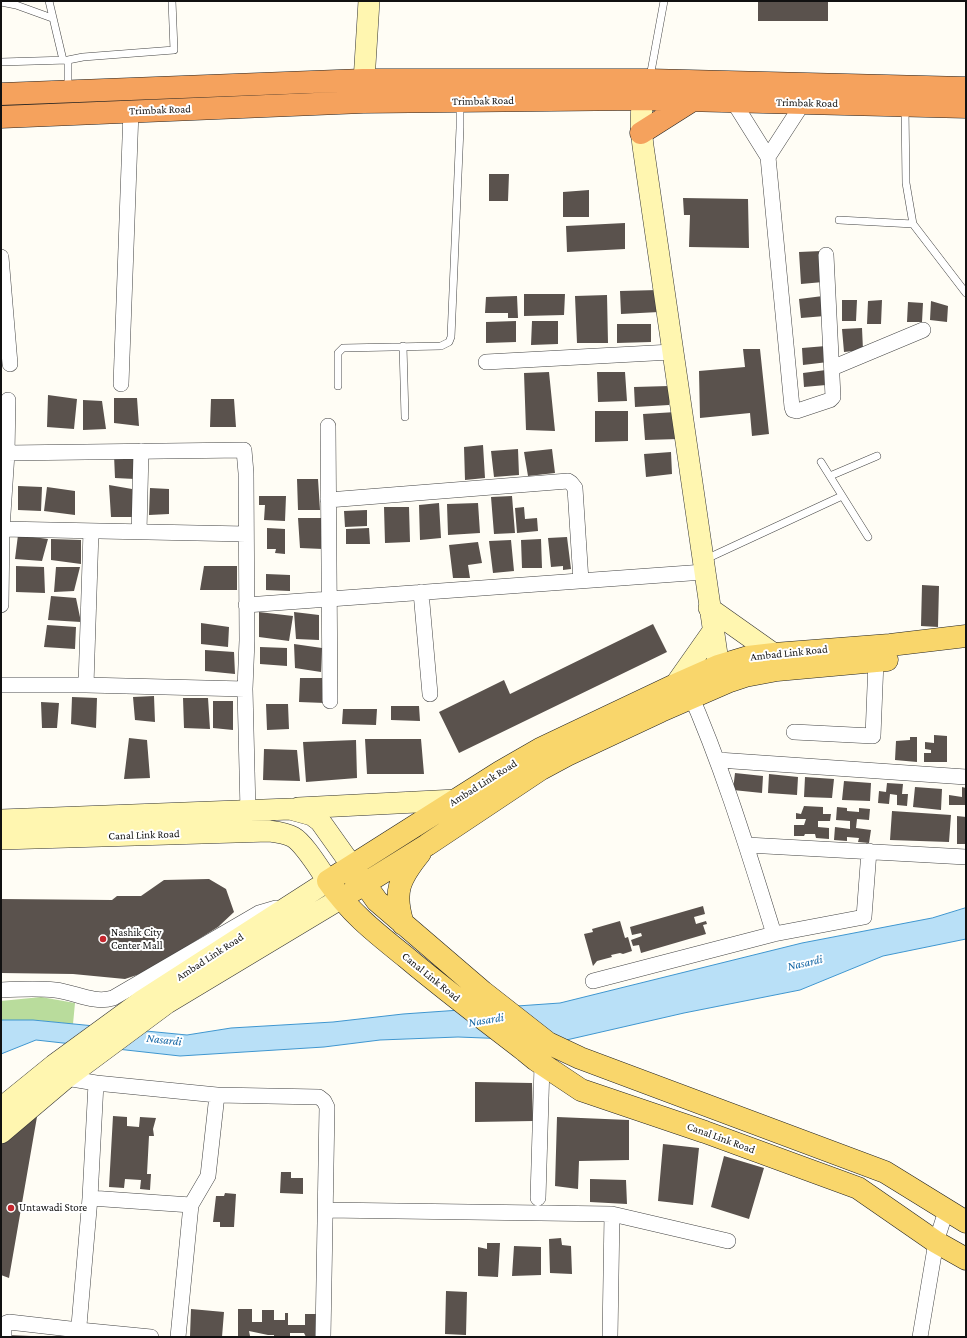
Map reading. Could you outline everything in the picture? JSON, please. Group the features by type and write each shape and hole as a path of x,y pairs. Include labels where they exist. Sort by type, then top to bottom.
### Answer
{"highway":[{"name":"Trimbak Road","path":"1,94 68,86 363,80 646,89 966,88"},
{"name":"Trimbak Road","path":"1,117 363,102 460,102 646,89 693,100 966,107"},
{"path":"642,133 693,100"}],"main road":[{"path":"363,102 363,80 369,1"},
{"path":"646,89 642,133 672,352 720,675"},
{"path":"709,608 774,654"},
{"path":"684,687 713,631"},
{"name":"Ambad Link Road","path":"60,1072 83,1065 167,1003 334,890 352,866 500,772 540,749 684,687 720,675 748,657 890,645 966,636"},
{"name":"Ambad Link Road","path":"720,675 745,676 777,670 966,652"},
{"name":"Ambad Link Road","path":"60,1072 143,1000 247,927 292,904 334,890 365,883 427,845 541,769 684,687"},
{"path":"290,808 456,800"},
{"name":"Canal Link Road","path":"1,820 248,811 290,808 312,815 320,821 378,901 483,992 548,1043 580,1058 885,1172 966,1222"},
{"name":"Canal Link Road","path":"1,839 269,831 279,832 294,837 334,890 371,929 542,1065 581,1090 705,1132 858,1188 936,1242 966,1259"},
{"path":"403,924 398,899 402,881 409,866 427,845"},
{"path":"1,1108 60,1072"},
{"path":"1,1133 60,1072"}],"street":[{"path":"733,101 768,157 793,410 797,411 832,399 833,394 826,255"},
{"path":"768,157 803,103"},
{"path":"121,384 131,111"},
{"path":"1,257 10,364"},
{"path":"832,368 923,330"},
{"path":"486,362 672,352"},
{"path":"1,605 2,529 7,453 8,400"},
{"path":"328,426 330,702"},
{"path":"7,453 244,450 246,473 245,689 248,811"},
{"path":"139,532 141,451"},
{"path":"328,500 568,481 575,488 580,581"},
{"path":"2,529 246,534"},
{"path":"86,685 90,531"},
{"path":"246,605 580,581 703,566"},
{"path":"421,592 430,694"},
{"path":"794,732 873,736 876,661"},
{"path":"1,685 86,685 245,689"},
{"path":"684,687 718,760 774,934"},
{"path":"718,760 966,777"},
{"path":"746,844 966,857"},
{"path":"594,981 774,934 864,917 869,852"},
{"path":"1,990 55,990 98,1000 113,998 247,927"},
{"path":"538,1198 542,1065"},
{"path":"60,1072 96,1083 216,1095 319,1097 324,1101 327,1107 323,1337"},
{"path":"78,1334 90,1198 96,1083"},
{"path":"178,1337 191,1205 208,1176 216,1095"},
{"path":"90,1198 191,1205"},
{"path":"326,1210 612,1214 728,1241"},
{"path":"920,1337 936,1242 946,1211"},
{"path":"610,1337 612,1214"},
{"path":"4,1337 4,1324 9,1322 78,1334 151,1337"}],"lane":[{"path":"49,1 52,18 65,60 68,86"},
{"path":"1,62 65,60 83,57 174,50 172,1"},
{"path":"646,89 664,1"},
{"path":"1,2 16,5 52,18"},
{"path":"338,386 338,353 343,348 441,346 449,342 451,337 460,102"},
{"path":"905,105 906,183 913,224 966,293"},
{"path":"839,220 913,224"},
{"path":"403,346 405,417"},
{"path":"830,476 876,456"},
{"path":"821,462 868,537"},
{"path":"703,566 842,496"}],"green space":[{"path":"41,997 75,1003 73,1024 33,1020 1,1020 1,1001"}],"water":[{"name":"Nasardi","path":"966,908 966,939 883,956 800,990 684,1013 562,1041 458,1037 380,1040 324,1047 180,1056 36,1040 1,1054 1,1020 33,1020 187,1035 231,1028 333,1022 403,1014 560,1003 802,943 932,918"}],"building":[{"path":"758,1 828,1 828,21 758,21"},
{"path":"489,174 509,174 508,201 489,201"},
{"path":"589,190 589,217 563,217 563,192"},
{"path":"683,198 748,199 749,248 689,247 690,215 684,215"},
{"path":"625,223 625,249 567,252 566,226"},
{"path":"821,251 823,282 801,284 799,252"},
{"path":"658,290 659,312 621,314 620,291"},
{"path":"524,294 565,294 564,315 524,316"},
{"path":"607,295 608,343 577,343 575,296"},
{"path":"517,296 518,318 508,318 508,313 485,313 486,297"},
{"path":"823,296 825,316 801,318 799,299"},
{"path":"842,300 857,300 856,321 842,321"},
{"path":"882,300 881,324 867,324 868,301"},
{"path":"931,301 948,306 947,322 930,320"},
{"path":"908,302 923,303 922,322 907,322"},
{"path":"516,321 516,342 486,343 486,322"},
{"path":"532,321 558,321 558,344 531,345"},
{"path":"617,324 651,324 651,342 617,343"},
{"path":"862,328 863,350 844,352 842,329"},
{"path":"826,346 828,362 803,365 802,348"},
{"path":"743,349 760,349 769,434 752,436 750,413 700,418 699,371 745,367"},
{"path":"826,370 826,385 804,387 803,373"},
{"path":"549,372 555,431 526,430 524,373"},
{"path":"597,372 625,372 627,401 598,402"},
{"path":"669,386 669,405 635,407 634,387"},
{"path":"48,395 77,399 74,429 47,427"},
{"path":"114,398 137,398 139,426 114,423"},
{"path":"211,399 234,399 236,427 210,427"},
{"path":"83,400 102,401 106,429 83,430"},
{"path":"595,411 628,411 628,441 595,442"},
{"path":"676,412 678,439 645,440 643,414"},
{"path":"483,445 485,478 465,480 464,447"},
{"path":"518,449 519,475 494,477 491,451"},
{"path":"552,449 555,473 528,476 524,452"},
{"path":"671,452 672,474 646,477 644,454"},
{"path":"114,455 135,456 135,479 115,478"},
{"path":"297,479 318,479 320,510 298,510"},
{"path":"109,485 132,489 134,517 111,517"},
{"path":"18,486 42,487 41,511 18,510"},
{"path":"47,487 75,491 75,515 44,511"},
{"path":"150,488 169,489 169,514 149,515"},
{"path":"259,496 286,496 285,521 264,520 265,505 259,505"},
{"path":"512,496 515,533 494,534 491,497"},
{"path":"439,503 441,538 420,540 419,505"},
{"path":"478,503 480,533 448,535 447,504"},
{"path":"384,507 409,507 410,542 385,543"},
{"path":"524,507 525,519 537,518 538,531 517,533 515,508"},
{"path":"367,510 367,526 345,527 344,511"},
{"path":"298,518 321,518 323,549 300,548"},
{"path":"267,528 285,529 285,554 275,553 276,549 267,549"},
{"path":"369,528 370,544 346,544 346,529"},
{"path":"18,535 48,539 42,561 15,559"},
{"path":"567,537 571,569 563,570 563,566 551,567 548,538"},
{"path":"51,539 81,540 81,564 51,560"},
{"path":"541,539 542,568 522,568 521,540"},
{"path":"511,540 514,571 493,573 489,541"},
{"path":"478,542 482,563 468,565 470,578 453,578 449,545"},
{"path":"16,566 44,567 45,593 16,592"},
{"path":"204,566 237,566 237,590 200,590"},
{"path":"56,567 80,567 74,591 54,592"},
{"path":"266,574 290,575 290,591 266,590"},
{"path":"922,585 939,586 938,627 921,626"},
{"path":"51,596 76,598 81,622 48,620"},
{"path":"259,612 293,616 289,641 259,637"},
{"path":"294,612 319,615 319,640 296,639"},
{"path":"201,623 229,627 228,647 201,644"},
{"path":"653,624 667,652 459,753 439,712 504,680 510,694"},
{"path":"47,625 76,627 75,649 44,647"},
{"path":"294,644 322,648 321,672 295,668"},
{"path":"260,647 287,648 287,666 260,664"},
{"path":"205,650 234,652 235,674 205,671"},
{"path":"300,678 324,678 325,703 299,702"},
{"path":"154,696 155,722 135,720 133,697"},
{"path":"72,697 97,698 96,728 71,724"},
{"path":"183,698 208,698 210,729 184,728"},
{"path":"213,701 233,701 233,730 213,728"},
{"path":"41,702 59,703 57,728 42,728"},
{"path":"266,704 288,704 289,729 267,730"},
{"path":"391,706 419,706 420,721 391,720"},
{"path":"343,709 377,709 376,725 342,724"},
{"path":"934,735 947,736 947,762 924,762 924,753 931,753 931,750 925,749 925,742 934,743"},
{"path":"910,737 917,737 917,762 895,760 896,741 910,740"},
{"path":"129,738 147,740 150,778 124,779"},
{"path":"365,739 421,739 424,774 367,774"},
{"path":"356,740 357,778 306,782 303,742"},
{"path":"264,749 297,750 300,781 263,780"},
{"path":"735,773 763,776 762,793 733,790"},
{"path":"769,774 798,777 797,795 768,793"},
{"path":"805,777 834,779 832,798 804,797"},
{"path":"844,781 871,783 870,801 842,800"},
{"path":"887,783 903,784 902,794 908,794 907,806 897,805 897,795 890,794 889,804 878,803 879,791 886,792"},
{"path":"915,787 942,789 941,810 913,807"},
{"path":"962,787 966,788 966,805 949,805 949,795 962,797"},
{"path":"804,806 823,807 823,814 831,814 830,821 818,821 818,827 829,828 829,839 816,838 815,834 794,836 794,825 804,825 806,819 796,819 796,813 801,814"},
{"path":"837,807 847,808 847,811 859,812 859,808 870,809 869,820 857,819 856,828 871,830 869,843 858,842 859,838 847,837 847,841 834,840 835,827 850,829 850,821 836,820"},
{"path":"892,811 951,815 949,842 890,840"},
{"path":"957,816 966,817 966,844 957,844"},
{"path":"209,879 226,889 234,912 218,927 146,972 125,979 73,974 1,973 1,899 112,900 117,896 141,896 164,880"},
{"path":"703,906 705,914 694,917 696,924 706,921 707,924 703,925 706,934 641,953 639,945 633,946 631,940 642,936 641,933 632,935 630,927"},
{"path":"620,921 625,938 628,937 632,951 623,954 620,953 611,955 612,957 597,961 593,966 584,934 593,932 592,929"},
{"path":"475,1082 532,1083 533,1121 475,1122"},
{"name":"Untawadi Store","path":"38,1111 9,1278 1,1275 1,1141"},
{"path":"113,1116 127,1117 127,1126 139,1127 140,1117 156,1118 153,1129 154,1136 149,1136 147,1174 151,1174 150,1190 140,1189 141,1180 125,1179 124,1188 109,1187"},
{"path":"557,1117 629,1120 629,1160 579,1161 578,1189 555,1186"},
{"path":"663,1144 699,1148 693,1205 658,1201"},
{"path":"724,1156 764,1168 749,1219 711,1207"},
{"path":"281,1172 291,1172 291,1178 303,1178 303,1194 280,1193"},
{"path":"590,1179 626,1180 627,1204 590,1202"},
{"path":"225,1193 236,1194 234,1227 220,1227 220,1222 213,1222 216,1196 224,1196"},
{"path":"561,1238 562,1245 571,1246 572,1274 550,1273 549,1239"},
{"path":"487,1243 500,1243 498,1277 478,1276 478,1247 487,1249"},
{"path":"514,1246 541,1247 541,1275 512,1276"},
{"path":"446,1291 467,1292 466,1335 445,1334"},
{"path":"191,1309 224,1312 222,1337 190,1336"},
{"path":"238,1309 252,1309 252,1322 262,1322 262,1310 274,1310 274,1320 285,1320 285,1313 288,1313 288,1325 305,1325 305,1314 316,1314 316,1337 306,1337 304,1333 290,1333 290,1337 274,1337 274,1335 249,1331 250,1336 238,1336"},
{"path":"7,1335 31,1336 31,1337 6,1337"}],"place":[{"name":"Nashik City Center Mall","path":"103,939"},
{"name":"Untawadi Store","path":"11,1208"}]}
